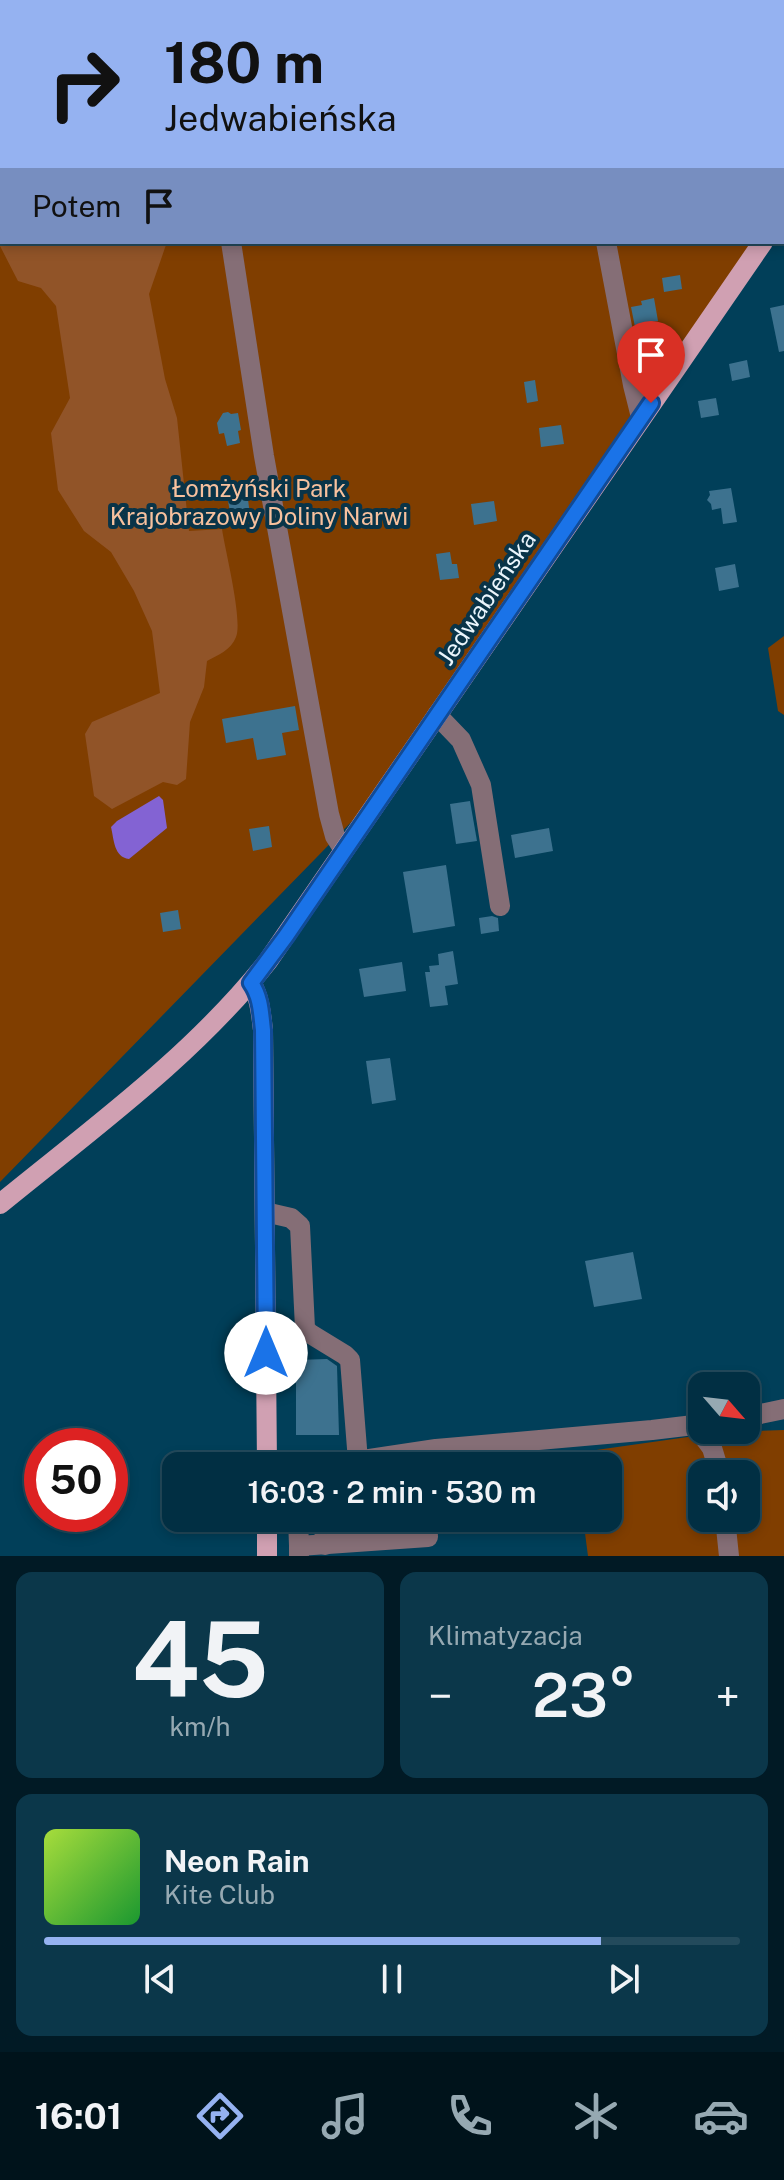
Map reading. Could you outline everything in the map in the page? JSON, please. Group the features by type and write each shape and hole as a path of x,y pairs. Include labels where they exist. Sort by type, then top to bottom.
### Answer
{"main road":[{"name":"Jedwabieńska","path":"0,1204 187,1048 251,983 762,244"},
{"path":"251,983 260,1005 263,1030 267,1452"},
{"path":"267,1532 267,1556"}],"street":[{"path":"231,244 264,456 329,814 335,836 344,850"},
{"path":"606,244 641,417"},
{"path":"437,715 461,740 481,785 500,906"},
{"path":"265,1212 291,1218 302,1231 305,1328 350,1360 357,1452"},
{"path":"760,1414 784,1409"},
{"path":"473,1452 688,1426"},
{"path":"325,1532 325,1545"},
{"path":"299,1551 325,1545 428,1537 428,1532"},
{"path":"726,1532 729,1556"}],"green space":[{"name":"Łomżyński Park Krajobrazowy Doliny Narwi","path":"0,244 758,244 358,815 0,1182"},
{"path":"784,636 784,715 778,711 768,648"},
{"path":"784,1430 784,1556 588,1556 585,1532 622,1532 622,1452 582,1452 688,1437 688,1444 760,1444 760,1431"}],"shaded area":[{"path":"166,244 149,294 165,379 177,418 189,531 222,529 238,628 234,642 228,649 207,661 204,687 190,722 186,779 177,785 163,782 112,809 94,796 85,734 92,722 160,693 152,631 134,591 111,552 84,531 58,490 51,433 70,398 56,306 41,288 18,281 0,246"},
{"path":"159,796 163,800 167,828 129,859 124,858 116,847 111,827"}],"building":[{"path":"680,275 682,289 664,292 662,278"},
{"path":"654,298 658,321 646,326 647,330 636,332 631,307"},
{"path":"784,305 784,351 779,352 770,308"},
{"path":"747,360 750,377 732,381 729,364"},
{"path":"535,380 538,401 527,403 524,382"},
{"path":"716,398 719,415 701,418 698,401"},
{"path":"223,413 238,413 241,430 238,431 240,443 227,446 224,433 219,434 217,423"},
{"path":"561,425 564,444 541,447 539,428"},
{"path":"731,488 737,522 723,524 721,508 712,510 707,500 709,491"},
{"path":"247,492 250,515 231,518 227,495"},
{"path":"494,501 497,521 474,525 471,504"},
{"path":"450,552 452,564 457,564 459,578 440,580 436,554"},
{"path":"735,564 739,587 719,591 715,568"},
{"path":"295,706 299,730 282,733 286,755 257,760 253,738 226,743 222,719"},
{"path":"470,801 477,841 456,844 450,804"},
{"path":"269,826 272,847 253,851 249,829"},
{"path":"549,828 553,851 515,858 511,835"},
{"path":"446,865 455,926 413,933 403,872"},
{"path":"178,910 181,929 163,932 160,913"},
{"path":"479,918 498,918 499,931 481,934"},
{"path":"453,951 458,984 445,986 448,1005 430,1007 425,972 430,972 429,966 439,965 438,954"},
{"path":"402,962 406,991 364,997 359,969"},
{"path":"390,1058 396,1100 372,1104 366,1061"},
{"path":"633,1252 642,1299 594,1307 585,1261"},
{"path":"327,1359 337,1366 339,1435 296,1435 296,1360"}],"route":[{"path":"266,1353 263,1030 260,1005 251,983 651,403"}]}
